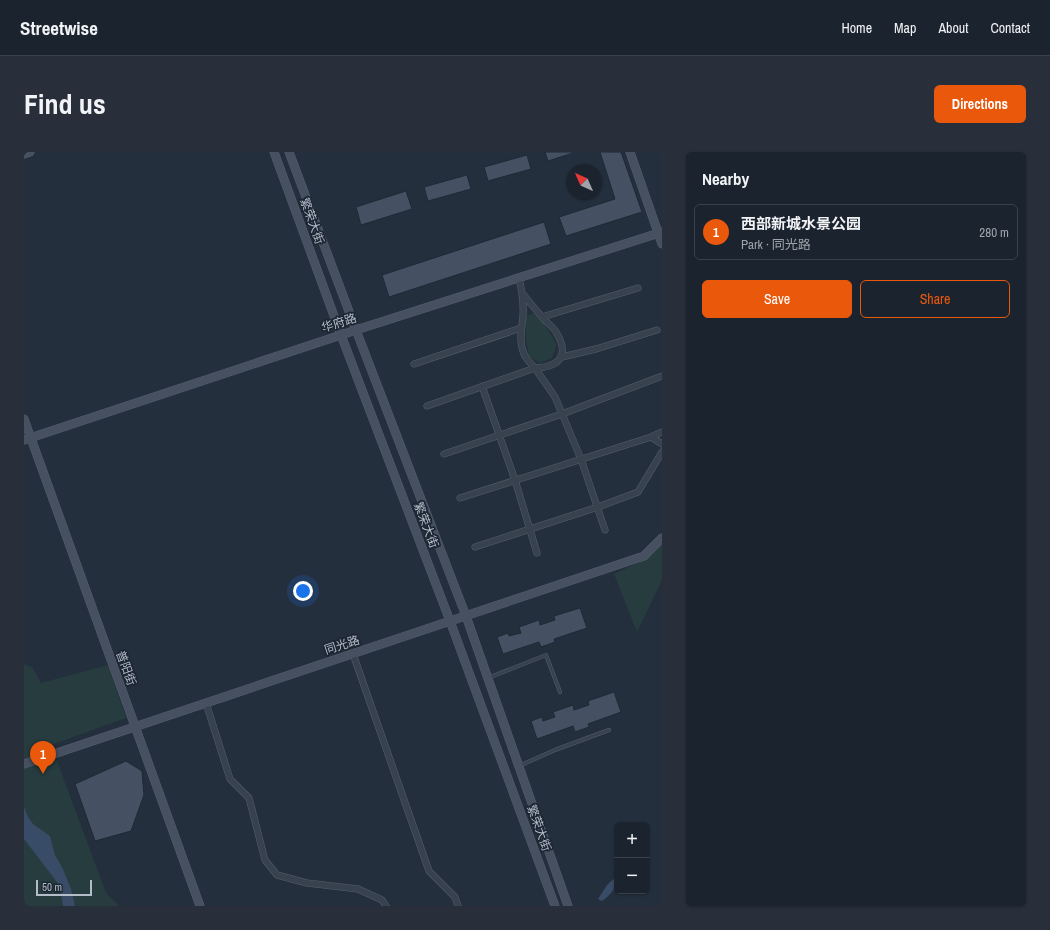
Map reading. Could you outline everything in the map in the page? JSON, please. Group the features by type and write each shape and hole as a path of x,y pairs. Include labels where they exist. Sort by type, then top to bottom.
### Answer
{"street":[{"path":"24,154 30,152"},
{"name":"繁荣大街","path":"274,152 555,906"},
{"name":"繁荣大街","path":"289,152 466,616 568,906"},
{"path":"630,152 660,232 662,244"},
{"name":"华府路","path":"27,439 356,330 660,232"},
{"path":"519,278 523,294 523,316 520,328 525,356 555,397 581,459 605,530"},
{"path":"542,317 638,288"},
{"path":"523,294 556,332 563,349 562,357"},
{"path":"414,364 520,328"},
{"path":"428,406 535,368 546,368 557,362 562,357 596,349 657,330"},
{"path":"444,454 562,414 662,376"},
{"path":"482,386 515,480 537,552"},
{"name":"普阳街","path":"24,419 27,439 200,906"},
{"path":"460,498 651,437 662,432"},
{"path":"651,437 662,444"},
{"path":"475,547 598,507 638,492 662,452"},
{"name":"同光路","path":"24,764 644,556 662,538"},
{"path":"353,654 429,871 455,897 458,906"},
{"path":"206,703 230,779 249,798 265,860 277,875 307,883 358,889 382,900 386,906"}],"lane":[{"path":"488,678 546,654 560,692"},
{"path":"519,766 555,750 608,730"}],"green space":[{"path":"536,312 557,345 552,358 540,363 529,357 526,339 526,316"},
{"path":"660,543 662,544 662,580 637,632 614,574 644,560"},
{"path":"24,664 32,667 41,683 108,665 126,718 51,745 106,893 119,906 26,906 24,900"}],"water":[{"path":"24,807 33,824 50,836 55,855 63,869 71,889 75,906 63,906 60,886 24,839"},
{"path":"614,879 614,888 602,901 598,899 607,885"}],"building":[{"path":"545,152 573,152 573,153 548,161"},
{"path":"600,152 621,152 642,212 566,236 559,217 615,199"},
{"path":"527,155 531,169 488,181 484,167"},
{"path":"467,175 471,189 428,201 424,187"},
{"path":"406,191 412,209 361,225 356,207"},
{"path":"544,222 551,244 389,297 382,275"},
{"path":"580,608 587,628 554,639 555,642 541,647 539,642 503,654 497,637 508,633 509,636 521,633 519,627 539,620 540,625 555,620 554,616"},
{"path":"614,692 621,712 588,724 589,727 575,732 573,726 537,739 531,721 542,717 543,721 555,717 553,712 573,705 574,710 589,705 588,701"},
{"path":"126,761 142,771 144,795 131,831 95,841 75,784"}],"place":[{"name":"西部新城水景公园","path":"43,774"}]}
